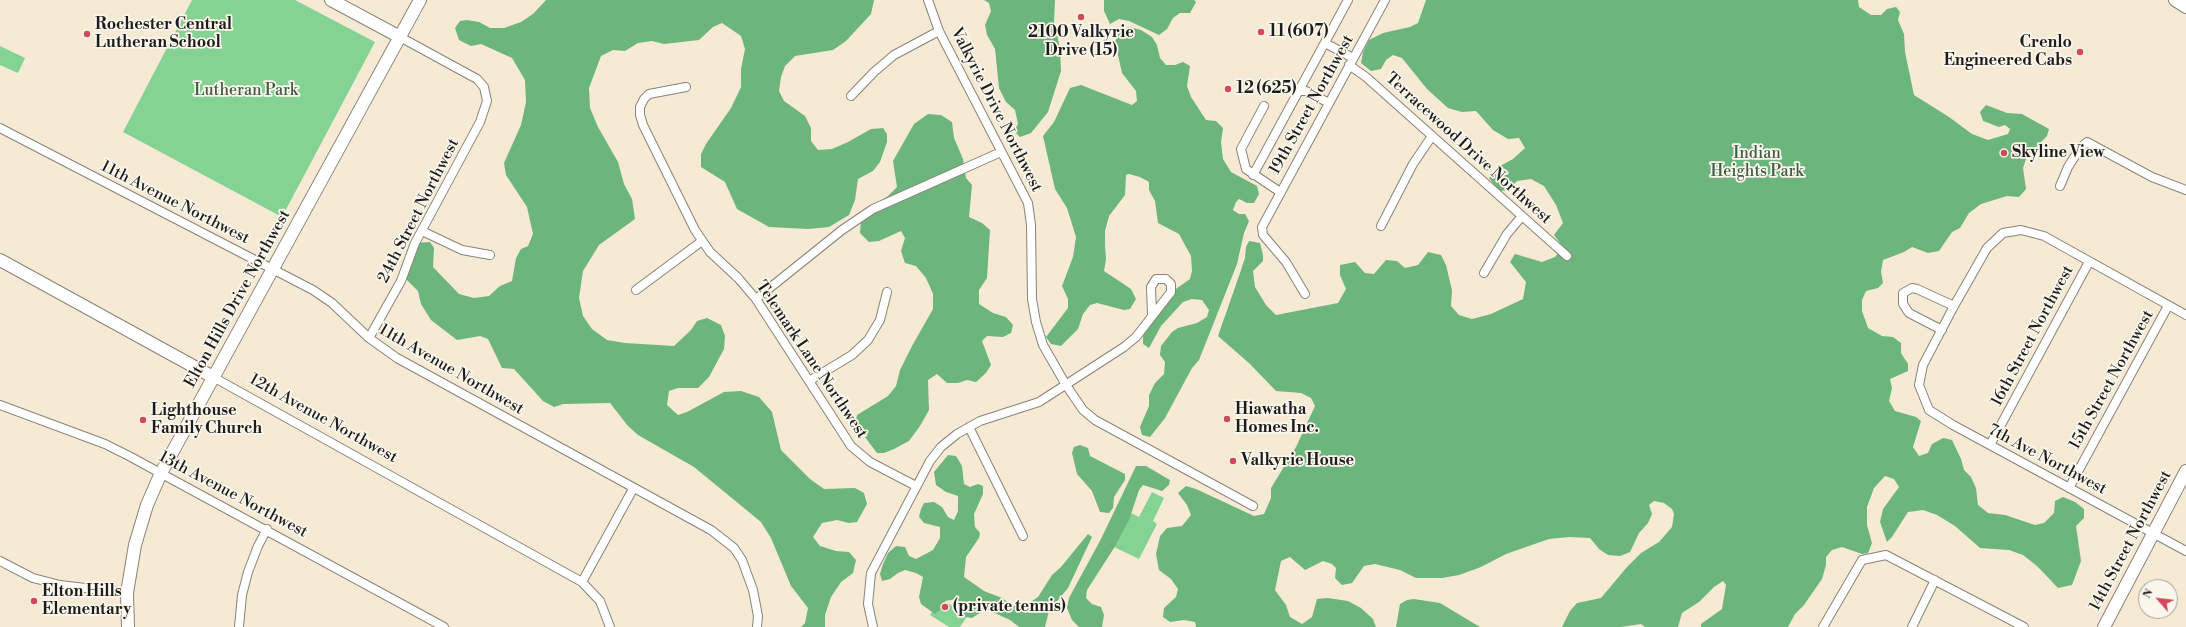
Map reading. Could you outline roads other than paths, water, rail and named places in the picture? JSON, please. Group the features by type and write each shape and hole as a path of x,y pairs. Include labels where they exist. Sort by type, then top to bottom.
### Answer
{"main road":[{"path":"331,0 400,37"},
{"name":"Elton Hills Drive Northwest","path":"128,627 127,593 138,532 161,473 420,0"},
{"path":"2175,0 2186,7"},
{"name":"12th Avenue Northwest","path":"0,260 213,377"},
{"name":"14th Street Northwest","path":"2104,627 2186,471"}],"street":[{"name":"Valkyrie Drive Northwest","path":"928,0 939,31 1023,192 1030,214 1032,299 1039,334 1049,358 1083,410 1095,420 1253,506"},
{"path":"1253,175 1348,0"},
{"name":"19th Street Northwest","path":"1305,294 1286,262 1263,235 1264,222 1385,0"},
{"path":"851,96 874,72 894,55 939,31"},
{"name":"24th Street Northwest","path":"368,338 400,280 422,231 486,108 486,94 481,82 400,37"},
{"name":"Terracewood Drive Northwest","path":"1325,43 1351,61 1366,77 1567,256"},
{"name":"Telemark Lane Northwest","path":"686,87 649,94 642,103 640,115 643,125 689,220 702,242 756,299 856,452 870,462 916,486"},
{"path":"1299,91 1306,91 1329,103"},
{"path":"1264,106 1241,148 1246,169 1280,192"},
{"name":"11th Avenue Northwest","path":"0,128 274,269 327,299 368,338 397,358 711,530 734,548 742,560 753,590 758,616 757,627"},
{"path":"1381,226 1413,164 1432,136"},
{"path":"2060,186 2068,166 2086,142 2152,177 2186,190"},
{"path":"756,299 842,230 868,212 1001,152"},
{"path":"1484,273 1507,234 1522,216"},
{"path":"1954,306 1916,289 1912,288 1904,292 1903,304 1909,313 1942,330 1987,248 2003,233 2021,230 2044,236 2186,315"},
{"path":"422,231 462,250 490,255"},
{"path":"636,290 702,242"},
{"name":"16th Street Northwest","path":"1990,445 2089,262"},
{"path":"809,381 852,355 868,340 880,320 887,292"},
{"name":"15th Street Northwest","path":"2069,488 2168,306"},
{"path":"873,627 868,604 872,573 916,486 941,447 980,421 1034,404 1066,384 1128,344 1152,314"},
{"name":"7th Ave Northwest","path":"1942,330 1923,365 1919,385 1929,410 1990,445 2186,551"},
{"name":"12th Avenue Northwest","path":"213,377 582,582 600,601 610,627"},
{"name":"13th Avenue Northwest","path":"0,405 105,444 267,529 444,627"},
{"path":"969,427 1023,536"},
{"path":"582,582 634,489"},
{"path":"239,627 242,595 248,572 258,546 267,529"},
{"path":"1823,627 1862,560 1886,555 2024,627"},
{"path":"0,561 19,572 54,584 95,591 127,593"},
{"path":"1912,627 1936,580"}],"place":[{"name":"2100 Valkyrie Drive (15)","path":"1081,17"},
{"name":"11 (607)","path":"1261,32"},
{"name":"Rochester Central Lutheran School","path":"87,34"},
{"name":"Crenlo Engineered Cabs","path":"2080,52"},
{"name":"12 (625)","path":"1228,89"},
{"name":"Skyline View","path":"2004,153"},
{"name":"Hiawatha Homes Inc.","path":"1227,419"},
{"name":"Lighthouse Family Church","path":"143,420"},
{"name":"Valkyrie House","path":"1233,461"},
{"name":"Elton Hills Elementary","path":"34,601"},
{"name":"(private tennis)","path":"945,607"}],"park label":[{"name":"Lutheran Park","path":"246,91"},
{"name":"Indian Heights Park","path":"1757,163"}]}
